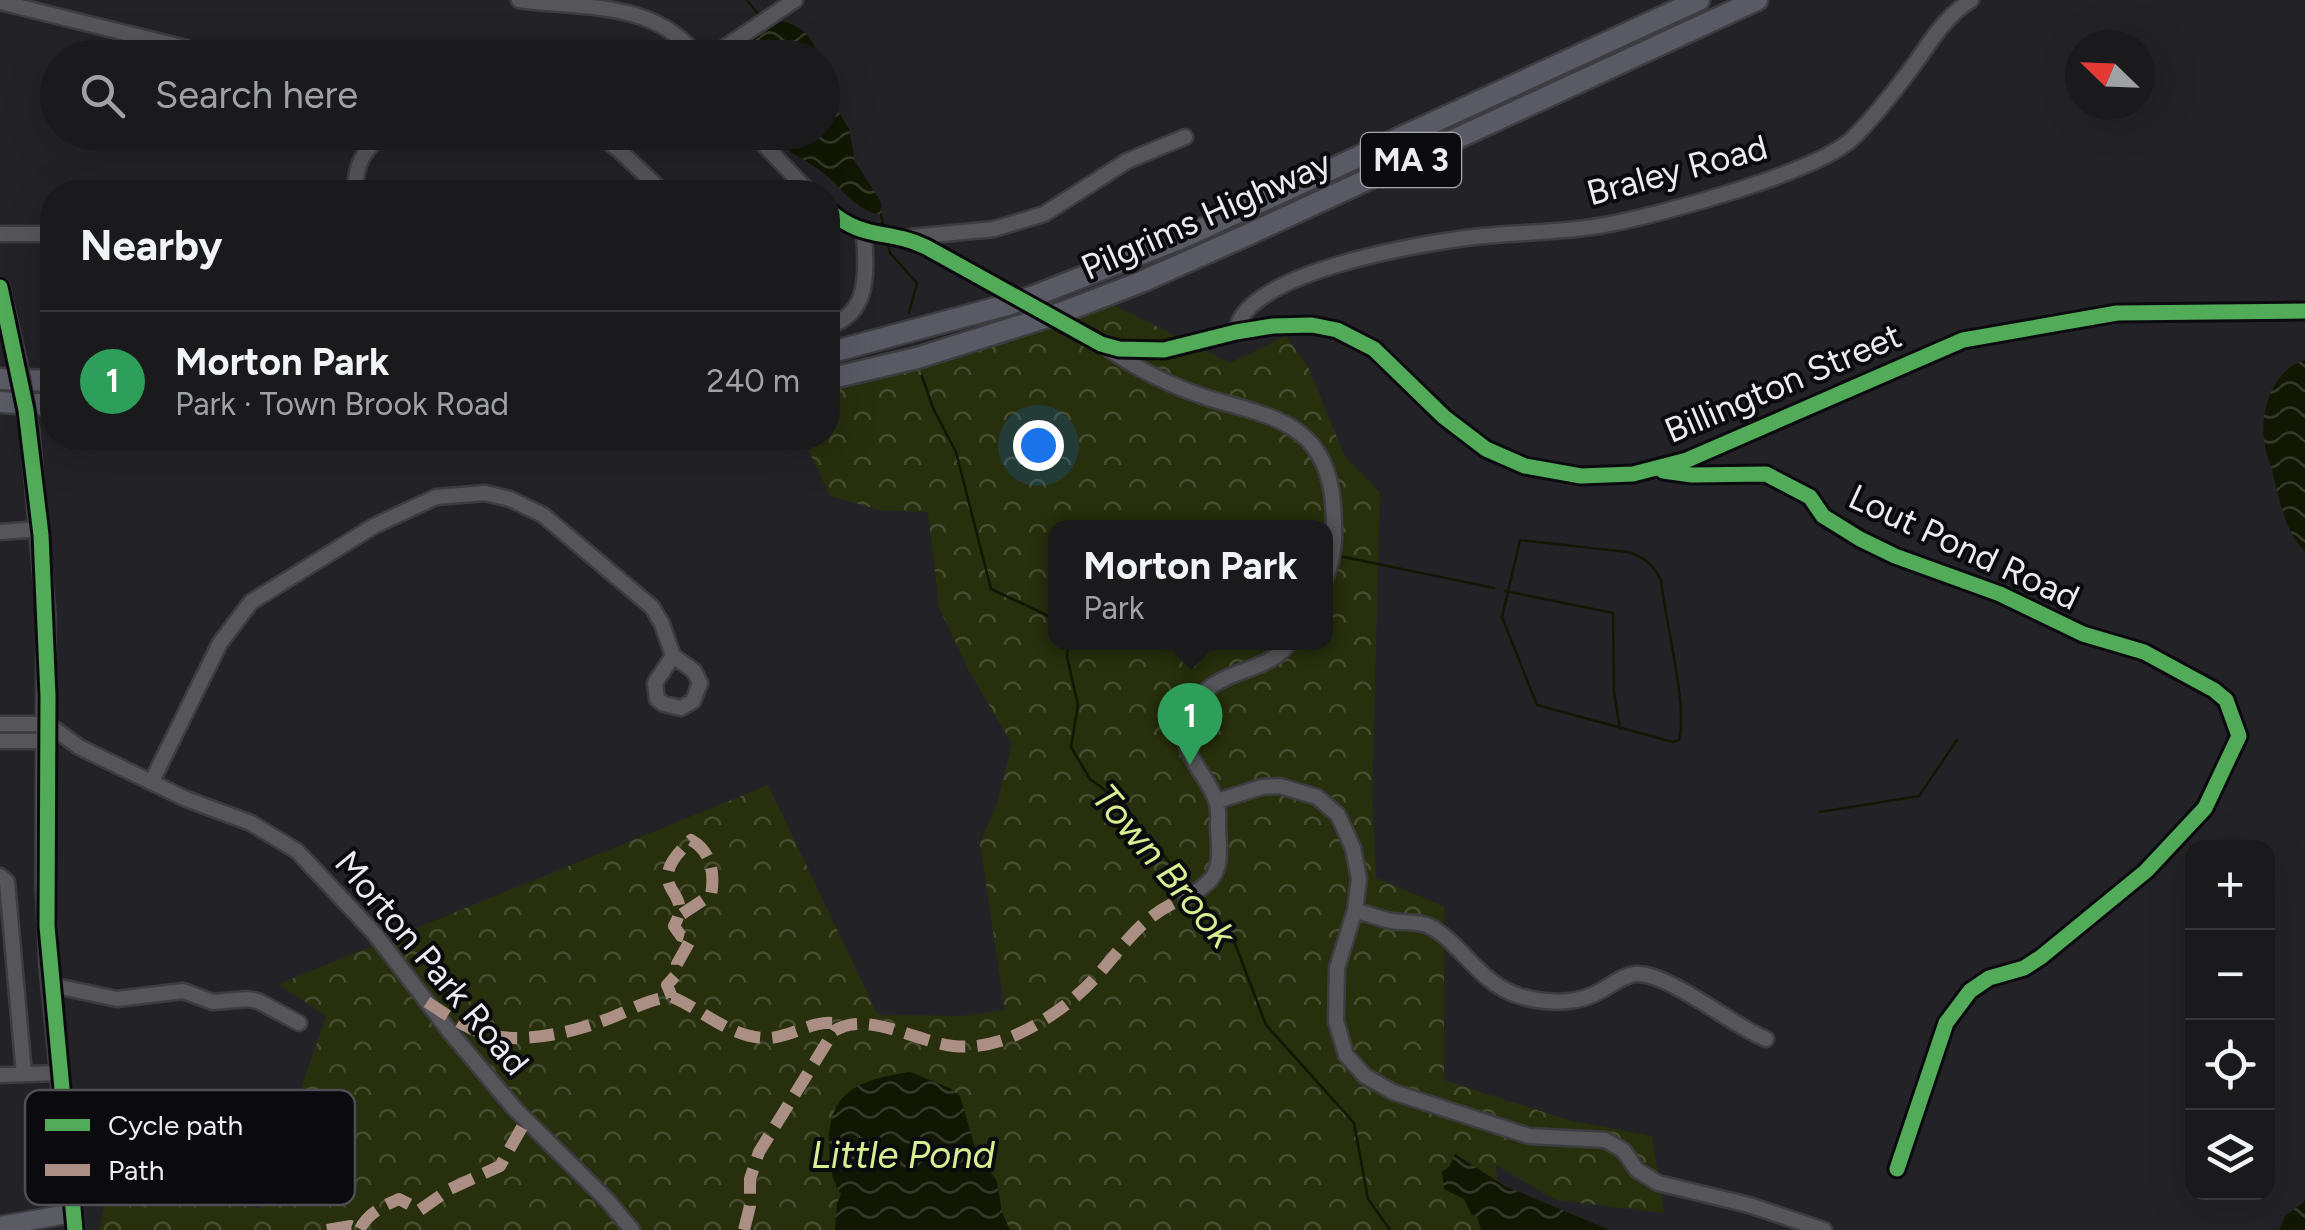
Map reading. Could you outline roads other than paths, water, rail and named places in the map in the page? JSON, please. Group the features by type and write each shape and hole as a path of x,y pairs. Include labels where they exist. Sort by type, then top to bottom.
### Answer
{"highway":[{"name":"Pilgrims Highway","path":"840,351 1007,305 1182,238 1699,0"},
{"name":"Pilgrims Highway","path":"840,376 934,353 1062,312 1210,251 1757,0"},
{"path":"0,379 40,381"},
{"path":"0,402 40,404"}],"main road":[{"path":"0,287 30,433 41,529 48,732 45,884 62,1090"},
{"path":"0,1226 74,1222"}],"street":[{"path":"519,0 638,14 675,32 682,40"},
{"path":"736,40 795,0"},
{"name":"Braley Road","path":"1236,332 1240,319 1259,299 1314,270 1470,237 1608,225 1718,195 1839,150 1892,94 1944,20 1970,0"},
{"path":"0,2 154,40"},
{"path":"901,237 994,228 1044,214 1127,162 1185,138"},
{"path":"356,180 356,170 367,150"},
{"path":"619,150 650,180"},
{"path":"769,150 798,180"},
{"path":"840,217 868,234 861,298 854,311 840,323"},
{"path":"0,234 40,234"},
{"name":"Billington Street","path":"868,234 901,237 951,259 1100,344 1128,350 1164,350 1236,332 1312,325 1350,334 1386,358 1464,434 1511,462 1581,476 1653,470 1728,444 1910,360 1963,340 2117,313 2305,311"},
{"path":"1100,344 1130,364 1194,393 1264,412 1307,439 1325,464 1329,479 1335,522 1333,539"},
{"name":"Lout Pond Road","path":"1653,470 1692,475 1766,474 1810,497 1823,516 1895,556 2000,594 2083,634 2144,652 2214,690 2226,700 2233,714 2238,736 2205,808 2146,871 2041,957 2024,968 1988,978 1970,991 1946,1023 1897,1170"},
{"path":"152,781 220,643 251,602 374,526 436,496 485,493 542,515 652,607 672,656"},
{"path":"0,532 41,529"},
{"path":"1192,893 1214,876 1220,856 1217,800 1188,750 1185,728 1192,709 1218,681 1276,658 1283,650"},
{"path":"0,724 48,732"},
{"path":"0,742 48,732"},
{"name":"Morton Park Road","path":"48,732 186,798 252,822 297,851 374,933 515,1109 632,1230"},
{"path":"1217,800 1274,786 1310,794 1329,804 1338,815 1356,858 1359,879 1355,910 1337,968 1336,1021 1346,1055 1365,1076 1393,1092 1529,1136 1605,1140 1623,1150 1640,1173 1658,1184 1740,1203 1824,1230"},
{"path":"0,876 6,882 9,898 10,951 24,1074"},
{"path":"1355,910 1430,927 1487,978 1520,996 1576,1000 1592,996 1625,976 1645,975 1706,1003 1766,1039"},
{"path":"51,984 117,999 183,990 213,1002 248,999 299,1023"},
{"path":"0,1074 60,1073"}],"water":[{"path":"782,21 796,26 810,40 751,40"},
{"path":"840,114 849,129 855,161 881,202 881,215 856,204 840,189 840,180 830,180 787,150 840,150"},
{"path":"2305,360 2305,551 2292,535 2284,515 2263,424 2275,384 2293,365"},
{"name":"Little Pond","path":"910,1072 960,1096 977,1154 997,1181 1002,1212 1010,1230 835,1230 841,1194 830,1160 834,1113 850,1091 862,1084"},
{"path":"1455,1154 1505,1186 1610,1230 1481,1230 1477,1216 1471,1214 1464,1199 1444,1189 1442,1172"},
{"path":"2305,1201 2305,1230 2279,1230 2285,1216"}],"waterway":[{"name":"Town Brook","path":"747,0 758,14"},
{"name":"Town Brook","path":"881,215 884,229"},
{"name":"Town Brook","path":"887,241 890,253 917,283 909,313"},
{"name":"Town Brook","path":"922,376 933,408 956,452 991,589 1048,616"},
{"path":"1520,540 1628,552 1655,570 1661,580 1681,706 1679,740 1673,742 1537,705 1502,617 1520,540"},
{"path":"1339,556 1494,588"},
{"path":"1505,591 1613,613 1614,692 1620,729"},
{"name":"Town Brook","path":"1067,650 1078,705 1071,747 1090,779 1120,801 1190,888"},
{"path":"1820,812 1919,796 1957,740"},
{"name":"Town Brook","path":"1198,898 1231,933 1266,1025 1354,1123 1368,1199 1390,1230"}],"place":[{"name":"Morton Park","path":"1190,765"}]}
